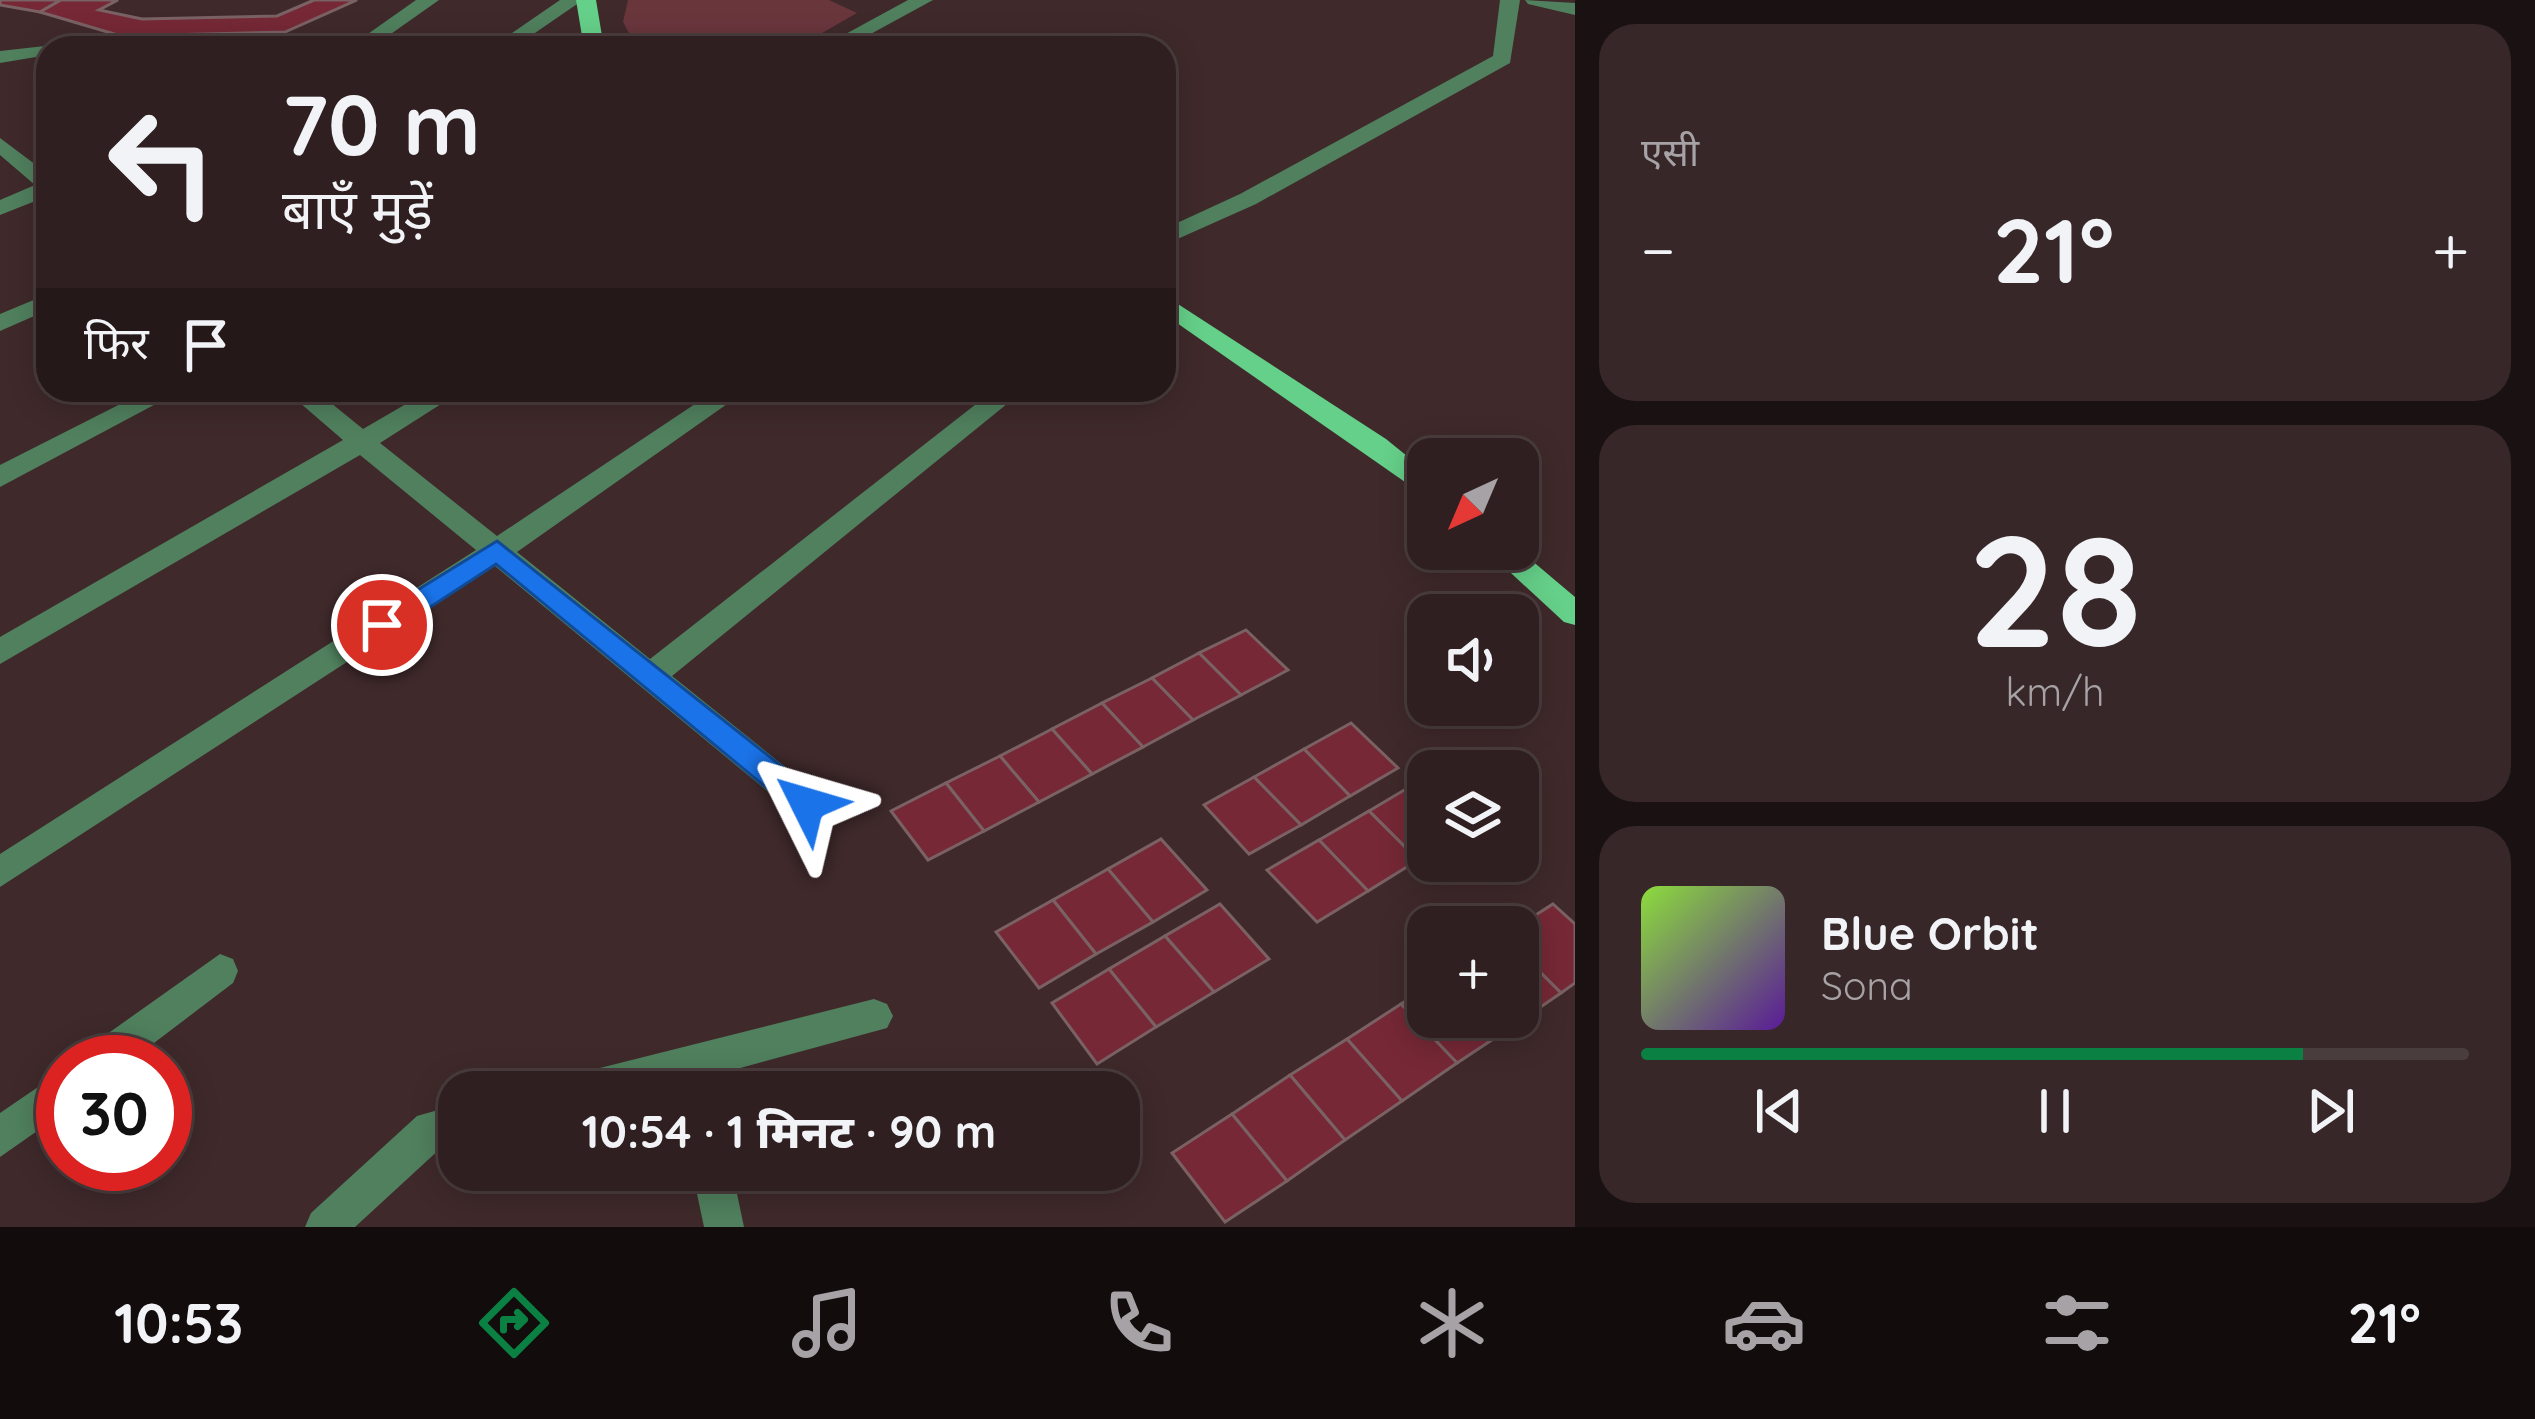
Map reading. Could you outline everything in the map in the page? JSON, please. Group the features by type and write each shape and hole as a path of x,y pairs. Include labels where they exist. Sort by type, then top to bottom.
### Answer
{"main road":[{"path":"586,0 592,36"},
{"path":"1176,311 1407,471"},
{"path":"1524,570 1575,614"}],"street":[{"path":"376,36 429,0"},
{"path":"518,36 573,0"},
{"path":"853,36 923,0"},
{"path":"1176,232 1248,199 1503,59 1510,0"},
{"path":"1535,0 1575,9"},
{"path":"0,41 36,47"},
{"path":"0,57 36,51"},
{"path":"0,144 36,176"},
{"path":"0,208 36,192"},
{"path":"0,323 36,306"},
{"path":"0,477 146,402"},
{"path":"313,402 653,674 807,804"},
{"path":"0,652 431,402"},
{"path":"0,872 716,402"},
{"path":"653,674 996,402"},
{"path":"135,1035 220,971"},
{"path":"713,1071 874,1016"},
{"path":"0,1137 36,1110"},
{"path":"325,1227 438,1128"},
{"path":"716,1191 724,1227"}],"shaded area":[{"path":"628,0 829,0 857,13 817,36 631,36 623,22"}],"building":[{"path":"0,0 61,0 40,12 0,5"},
{"path":"61,0 118,0 99,10 142,19 277,16 314,0 357,0 285,32 121,36 40,12"},
{"path":"1246,630 1288,670 1241,695 1199,653"},
{"path":"1199,653 1241,695 1193,720 1152,678"},
{"path":"1152,678 1193,720 1143,747 1102,703"},
{"path":"1102,703 1143,747 1092,774 1052,729"},
{"path":"1351,723 1398,768 1350,796 1304,749"},
{"path":"1052,729 1092,774 1039,802 1000,756"},
{"path":"1304,749 1350,796 1301,825 1254,777"},
{"path":"1000,756 1039,802 984,831 946,783"},
{"path":"1254,777 1301,825 1249,854 1204,805"},
{"path":"946,783 984,831 928,860 891,811"},
{"path":"1407,788 1407,849 1369,811"},
{"path":"1369,811 1407,849 1407,867 1368,891 1319,840"},
{"path":"1161,839 1207,890 1153,922 1108,869"},
{"path":"1319,840 1368,891 1317,922 1267,870"},
{"path":"1108,869 1153,922 1096,954 1053,900"},
{"path":"1053,900 1096,954 1039,988 996,932"},
{"path":"1220,904 1269,959 1214,992 1165,936"},
{"path":"1553,904 1575,924 1575,983 1561,993 1539,971 1539,913"},
{"path":"1165,936 1214,992 1156,1027 1109,969"},
{"path":"1109,969 1156,1027 1097,1064 1052,1003"},
{"path":"1539,971 1561,993 1539,1008"},
{"path":"1401,1004 1407,1010 1407,1038 1433,1038 1457,1063 1402,1101 1347,1039"},
{"path":"1433,1038 1495,1038 1457,1063"},
{"path":"1347,1039 1402,1101 1345,1140 1290,1075"},
{"path":"1290,1075 1345,1140 1287,1181 1232,1114"},
{"path":"1232,1114 1287,1181 1225,1222 1172,1153"}],"route":[{"path":"382,625 497,550 807,804"}]}
